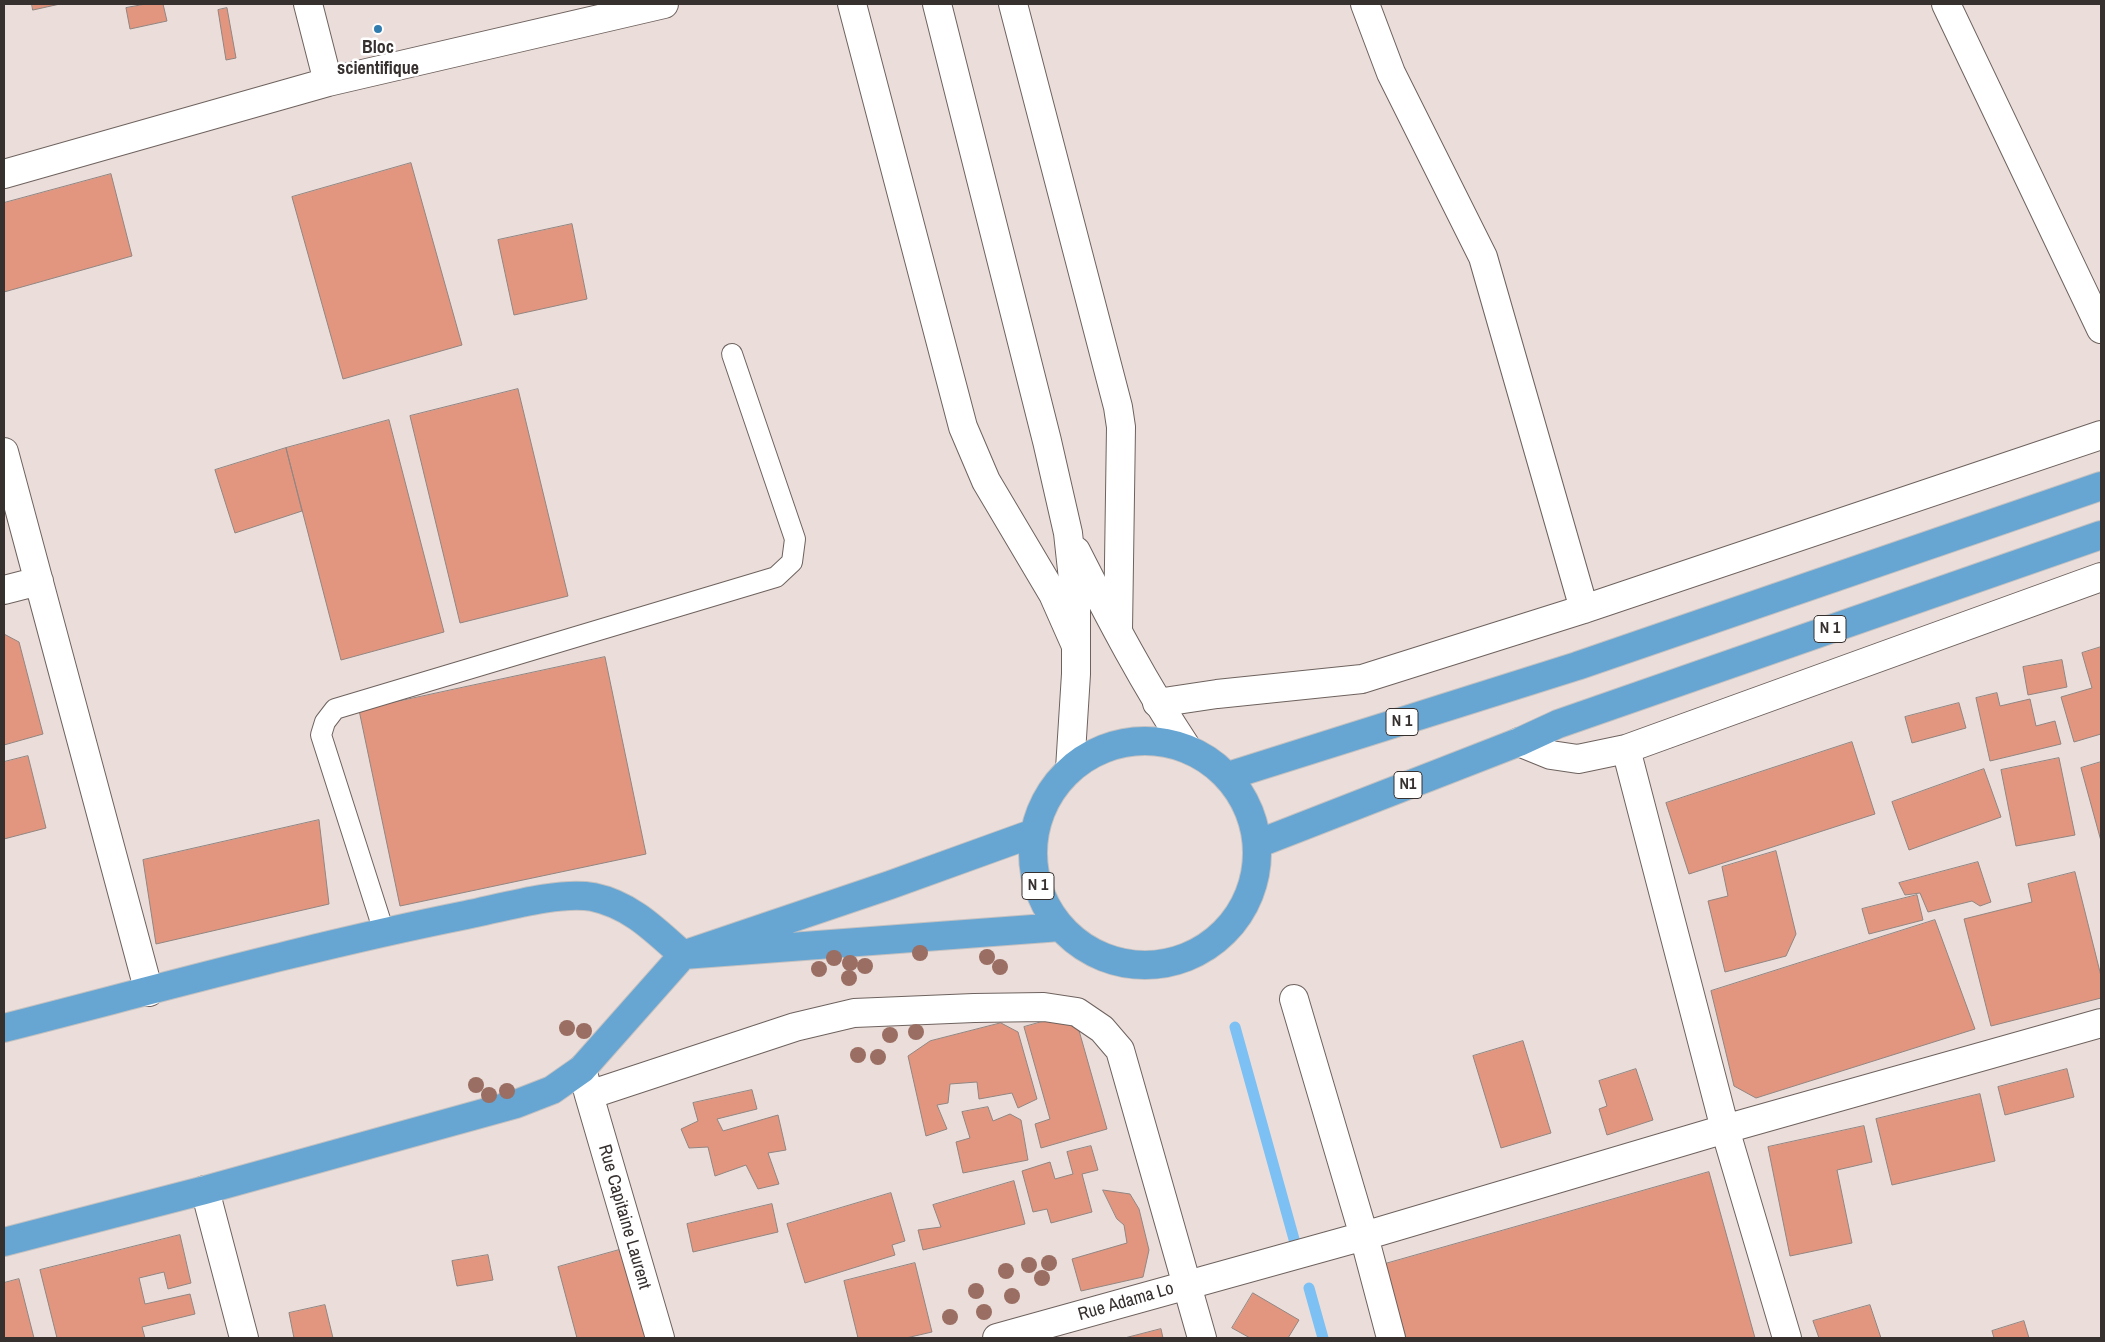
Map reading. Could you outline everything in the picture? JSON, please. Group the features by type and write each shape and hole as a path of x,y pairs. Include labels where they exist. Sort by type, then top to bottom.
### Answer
{"highway":[{"name":"N 1","path":"1228,776 1577,666 2101,486"},
{"name":"N 1","path":"1558,724 2101,535"},
{"name":"N1","path":"1258,844 1520,742 1558,724"},
{"name":"N 1","path":"1138,740 1163,741 1187,748 1209,760 1228,776 1253,819 1258,844 1256,870 1252,886 1237,916 1221,936 1200,951 1176,961 1151,965 1125,964 1100,957 1078,944 1060,927 1045,906 1036,882 1032,858 1034,833 1041,809 1053,788 1070,769 1090,754 1106,748 1138,740"},
{"path":"4,1242 205,1190 516,1104 552,1090 582,1069 683,955 890,886 1034,833"},
{"path":"4,1028 384,932 556,897 591,897 621,906 645,922 683,955 1060,927"}],"street":[{"path":"308,4 328,82"},
{"path":"4,174 328,82 664,4"},
{"path":"852,4 963,427 986,480 1053,594 1076,646"},
{"path":"937,4 1047,441 1068,533 1076,607 1076,674 1070,769"},
{"path":"1013,4 1120,420 1118,630"},
{"path":"1365,4 1391,73 1484,257 1584,609"},
{"path":"1946,4 2101,329"},
{"path":"1157,703 1217,694 1362,679 1584,609 2101,435"},
{"path":"4,452 149,992"},
{"path":"1068,533 1157,703 1187,748"},
{"path":"1520,742 1551,755 1578,759 1626,750 2101,576"},
{"path":"4,590 39,581"},
{"path":"1626,750 1725,1129 1787,1338"},
{"path":"1294,1000 1364,1236 1391,1338"},
{"path":"589,1095 794,1027 854,1013 1044,1007 1077,1012 1102,1029 1120,1050 1202,1338"},
{"name":"Rue Adama Lo","path":"997,1338 1364,1236 1725,1129 2101,1023"},
{"name":"Rue Capitaine Laurent","path":"582,1069 660,1338"},
{"path":"205,1190 244,1338"}],"lane":[{"path":"384,932 321,735 325,722 335,709 776,577 792,562 795,539 732,354"}],"building":[{"path":"32,4 60,4 33,10"},
{"path":"146,4 163,4 167,21 130,29 126,8"},
{"path":"227,8 236,58 226,60 218,10"},
{"path":"411,163 462,345 343,379 292,197"},
{"path":"111,174 132,256 4,292 4,203"},
{"path":"572,224 587,299 514,315 498,240"},
{"path":"518,389 568,596 460,623 410,416"},
{"path":"389,420 444,632 341,660 286,448"},
{"path":"286,448 302,511 235,533 215,470"},
{"path":"4,634 19,642 43,734 4,745"},
{"path":"2101,647 2101,734 2074,742 2061,697 2092,688 2082,653"},
{"path":"605,657 646,854 400,906 359,710"},
{"path":"2062,660 2067,687 2028,695 2023,667"},
{"path":"1997,693 2000,706 2030,699 2036,726 2055,721 2061,744 1990,761 1976,698"},
{"path":"1959,703 1966,728 1912,743 1905,717"},
{"path":"1852,742 1875,814 1689,874 1666,803"},
{"path":"28,756 46,828 4,839 4,762"},
{"path":"2059,758 2075,835 2016,846 2001,770"},
{"path":"2101,762 2101,841 2081,768"},
{"path":"1984,769 2001,817 1909,850 1892,802"},
{"path":"319,820 329,904 156,944 143,860"},
{"path":"1776,851 1796,934 1786,956 1725,972 1708,901 1728,896 1722,867"},
{"path":"1978,862 1991,902 1980,906 1972,901 1928,912 1920,893 1905,895 1899,883"},
{"path":"2075,872 2101,976 2101,998 1991,1026 1964,919 2032,902 2028,884"},
{"path":"1917,895 1923,920 1869,934 1862,909"},
{"path":"1935,920 1975,1029 1756,1098 1734,1086 1711,991"},
{"path":"1074,1013 1107,1129 1041,1148 1035,1124 1050,1119 1024,1027"},
{"path":"1001,1023 1018,1032 1037,1099 1018,1108 1012,1093 979,1099 977,1082 950,1084 948,1103 937,1105 947,1129 926,1136 908,1056 930,1041"},
{"path":"1523,1041 1551,1133 1501,1148 1473,1056"},
{"path":"1636,1069 1653,1120 1607,1135 1599,1109 1607,1106 1599,1081"},
{"path":"2067,1069 2074,1097 2005,1115 1998,1087"},
{"path":"752,1090 757,1109 717,1119 723,1131 778,1115 786,1150 768,1153 779,1184 758,1189 746,1165 715,1176 708,1147 689,1148 681,1129 698,1121 693,1103"},
{"path":"1980,1094 1995,1161 1892,1185 1876,1119"},
{"path":"988,1107 993,1121 1010,1114 1021,1120 1028,1160 963,1173 956,1142 970,1138 962,1112"},
{"path":"1864,1126 1872,1162 1837,1170 1852,1243 1790,1256 1768,1147"},
{"path":"1091,1146 1098,1170 1082,1174 1092,1212 1051,1223 1047,1209 1033,1212 1022,1171 1050,1162 1055,1179 1073,1174 1067,1152"},
{"path":"1709,1172 1755,1338 1406,1338 1385,1264"},
{"path":"1014,1181 1025,1224 923,1250 918,1230 941,1227 933,1205"},
{"path":"1103,1190 1130,1194 1139,1209 1149,1250 1143,1277 1081,1291 1072,1259 1127,1243 1124,1225 1117,1219"},
{"path":"891,1193 905,1241 892,1245 895,1255 805,1283 787,1224"},
{"path":"772,1204 778,1232 693,1252 687,1224"},
{"path":"180,1235 191,1283 168,1289 164,1272 139,1278 145,1304 190,1294 195,1314 142,1327 145,1338 57,1338 40,1270"},
{"path":"630,1247 654,1338 577,1338 558,1267"},
{"path":"488,1255 493,1280 457,1286 452,1261"},
{"path":"915,1263 932,1332 906,1338 858,1338 844,1281"},
{"path":"19,1279 34,1338 4,1338 4,1283"},
{"path":"1253,1293 1299,1320 1288,1338 1250,1338 1232,1328"},
{"path":"325,1305 333,1338 294,1338 289,1313"},
{"path":"1870,1305 1881,1338 1819,1338 1813,1321"},
{"path":"2024,1321 2029,1338 1994,1338 1992,1331"},
{"path":"1161,1329 1163,1338 1125,1338"}],"waterway":[{"path":"1235,1027 1297,1250"},
{"path":"1309,1288 1323,1338"}],"place":[{"name":"Bloc scientifique","path":"378,29"}]}
